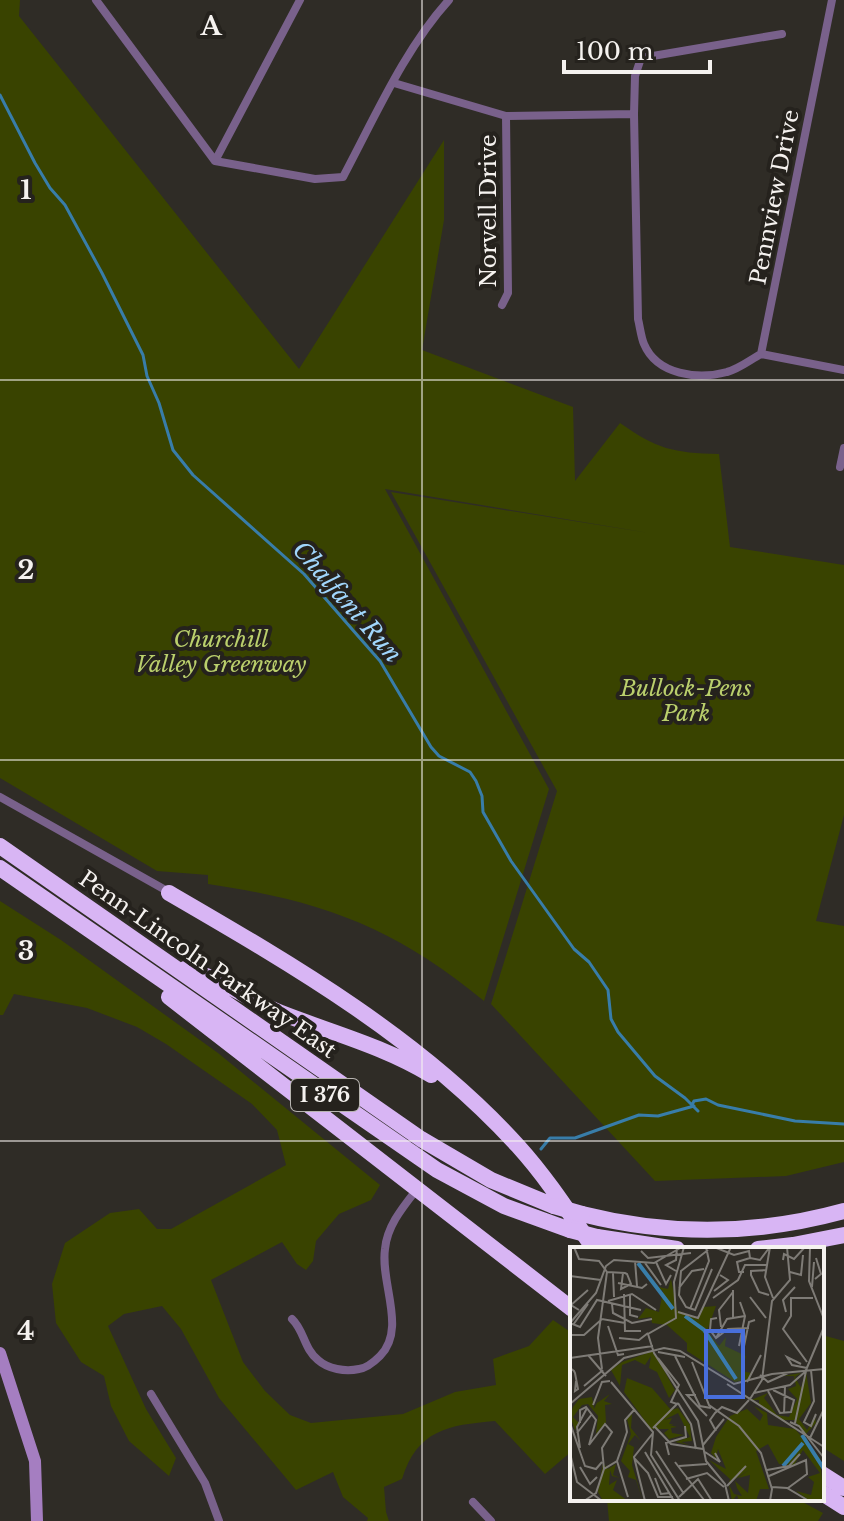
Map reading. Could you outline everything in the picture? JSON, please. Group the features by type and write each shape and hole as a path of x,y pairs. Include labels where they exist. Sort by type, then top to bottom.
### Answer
{"highway":[{"name":"Penn-Lincoln Parkway East","path":"0,846 446,1155 491,1180 554,1206 640,1226 714,1231 790,1224 844,1211"},
{"name":"Penn-Lincoln Parkway East","path":"0,868 437,1170 493,1201 596,1243 650,1247"},
{"path":"169,893 269,951 350,1004 430,1064 485,1112 534,1164 596,1243"},
{"path":"95,934 193,1017 570,1307"},
{"path":"173,967 200,973 283,1013 389,1052 429,1074 485,1112"},
{"path":"776,1247 844,1235"},
{"path":"824,1475 844,1488"},
{"path":"824,1494 844,1507"}],"street":[{"path":"96,0 215,161 315,179 343,177 434,16 449,0"},
{"path":"215,161 300,0"},
{"name":"Pennview Drive","path":"761,354 832,0"},
{"path":"782,34 641,58 635,76 634,114 638,319 644,344 653,359 676,372 703,377 730,372 761,354 844,370"},
{"path":"394,83 506,116 634,114"},
{"name":"Norvell Drive","path":"502,305 508,293 506,116"},
{"path":"840,467 844,448"},
{"path":"0,797 169,893"},
{"path":"292,1319 314,1357 327,1366 345,1370 361,1369 384,1352 393,1328 384,1250 394,1222 417,1189"},
{"path":"0,1353 35,1461 37,1521"},
{"path":"151,1394 205,1483 219,1521"},
{"path":"473,1502 491,1521"}],"green space":[{"name":"Churchill Valley Greenway","path":"0,0 20,0 19,16 299,369 444,140 444,220 422,350 573,407 575,481 620,423 666,448 719,454 730,547 844,565 844,815 816,921 844,926 844,1162 786,1176 655,1181 491,1004 557,791 391,492 649,533 385,489 549,789 484,1001 419,954 355,921 287,899 208,884 208,875 157,871 0,778"},
{"path":"0,901 61,940 218,1053 380,1185 371,1200 339,1214 316,1241 313,1261 306,1270 297,1264 282,1242 211,1280 243,1362 265,1391 290,1415 311,1423 403,1414 455,1392 496,1385 493,1359 529,1346 553,1320 570,1332 570,1453 545,1474 495,1421 449,1428 426,1440 408,1463 402,1479 384,1487 389,1521 367,1521 368,1518 343,1497 333,1472 296,1490 219,1398 181,1329 162,1306 124,1314 108,1326 146,1409 176,1458 169,1476 129,1441 111,1406 104,1376 81,1362 56,1323 52,1284 65,1243 110,1213 139,1209 157,1229 171,1229 286,1165 277,1130 252,1104 137,1027 87,1008 14,994 3,1015 0,1015"},
{"path":"824,1336 844,1341 844,1461 824,1448"},
{"path":"607,1501 801,1501 823,1513 818,1521 609,1521"}],"waterway":[{"name":"Chalfant Run","path":"0,95 35,163 65,205 143,355 147,376 173,450 193,475 304,574 380,661 431,747 439,756 470,772 482,796 483,812 511,861 574,949 589,962 608,990 611,1019 618,1032 655,1076 698,1111"},
{"path":"693,1103 706,1099 718,1105 795,1121 844,1124"},
{"path":"541,1149 550,1138 575,1138 639,1115 658,1116 694,1106"}],"park label":[{"name":"Bullock-Pens Park","path":"686,700"}]}
